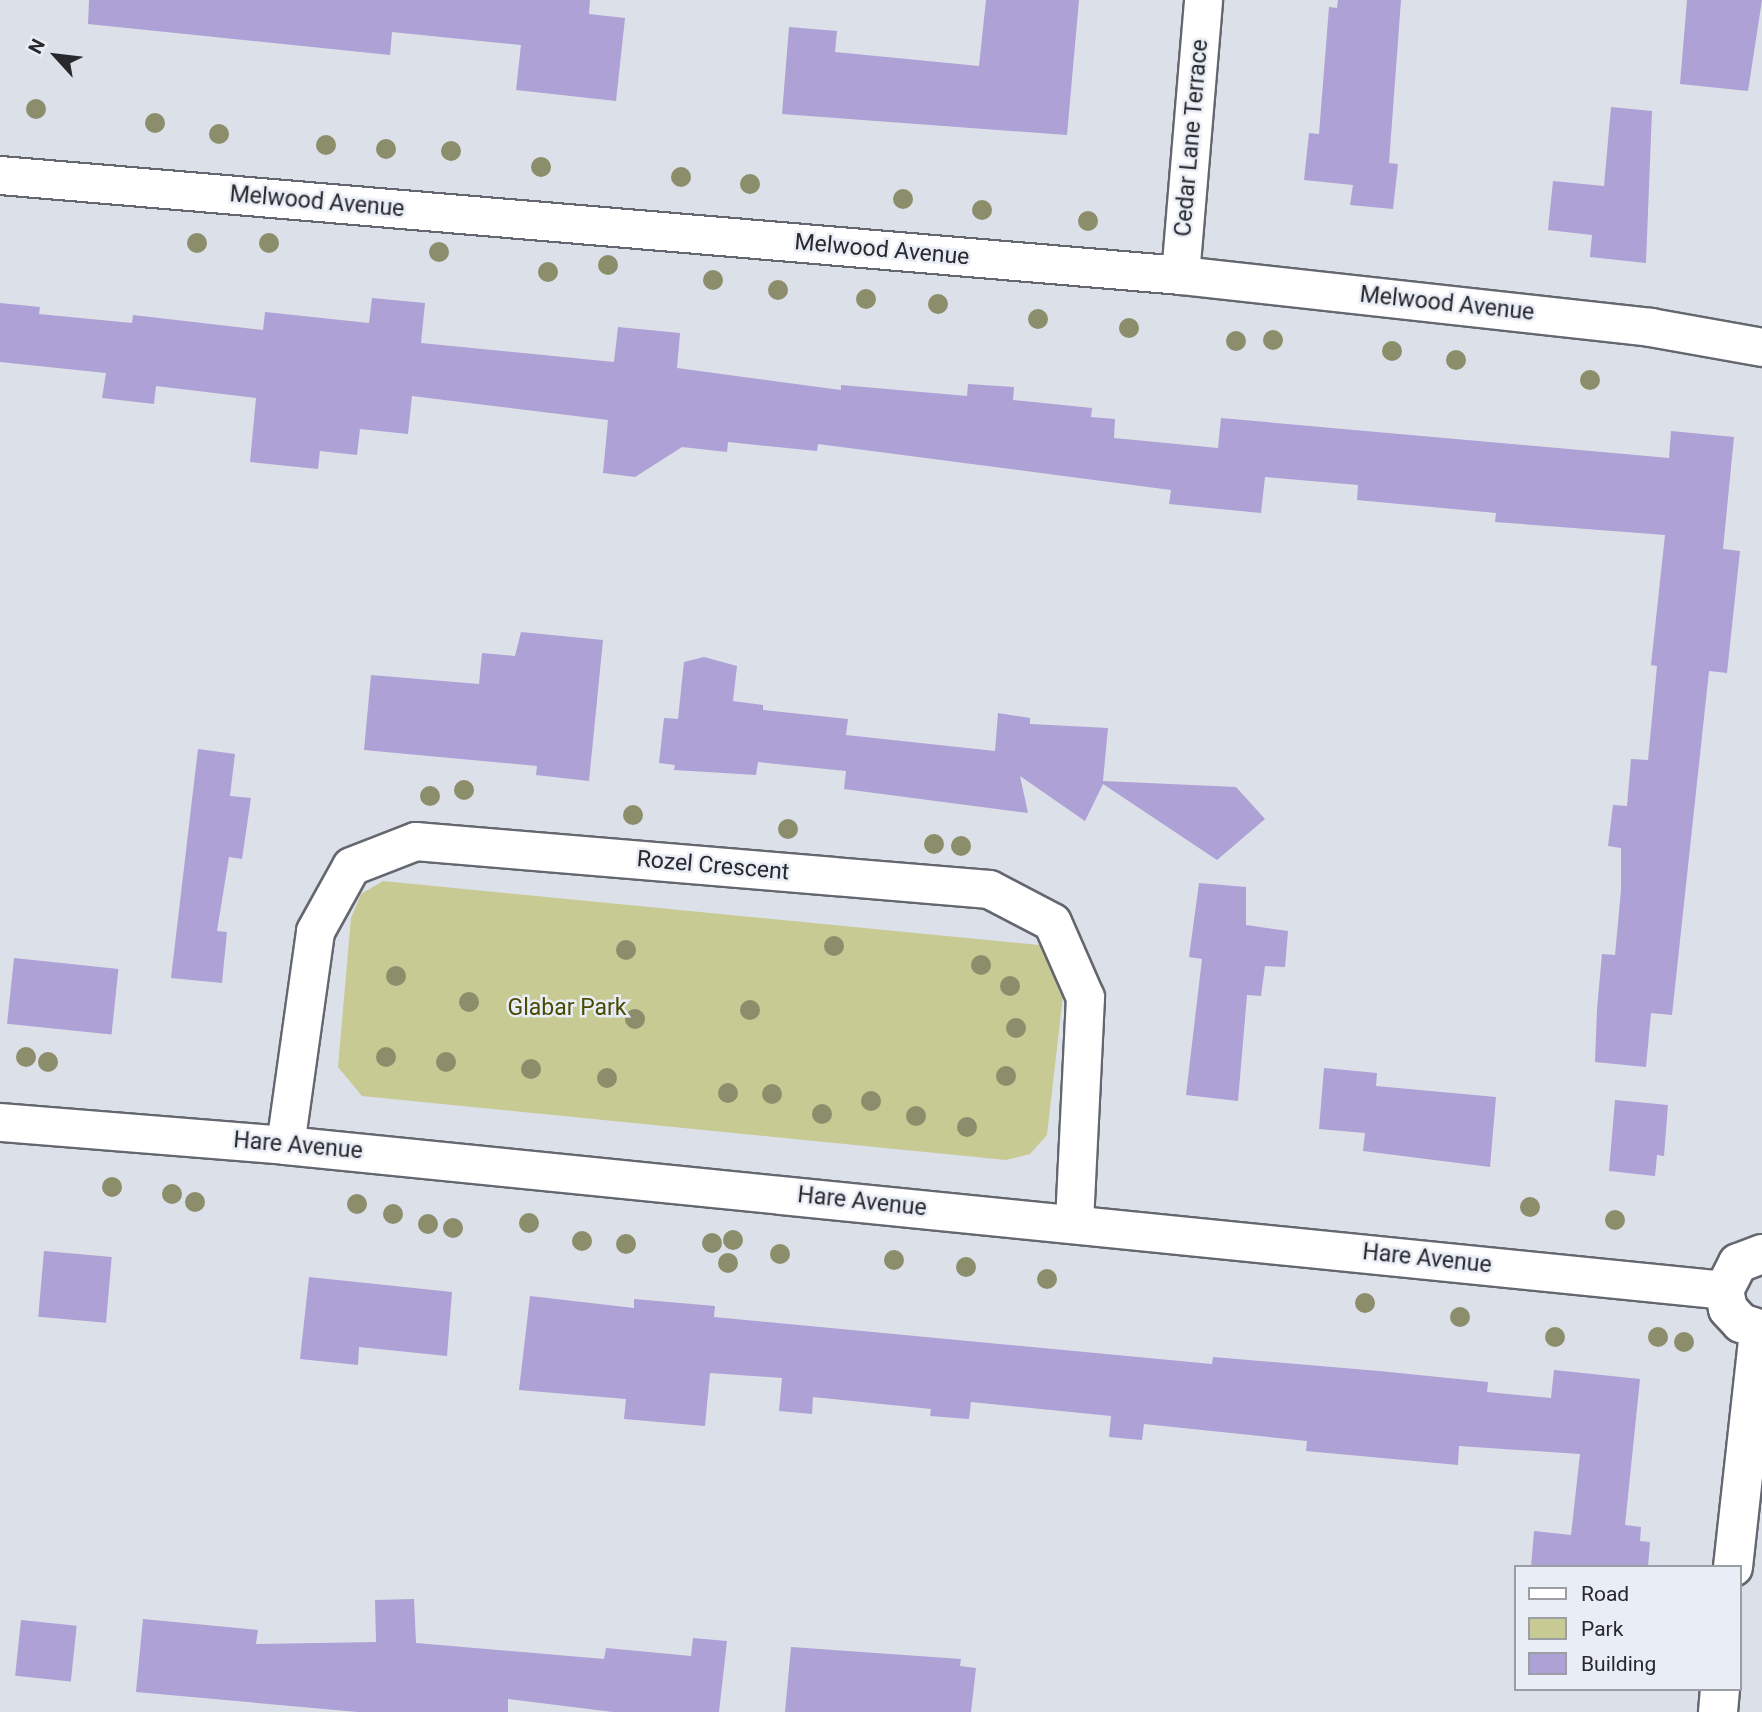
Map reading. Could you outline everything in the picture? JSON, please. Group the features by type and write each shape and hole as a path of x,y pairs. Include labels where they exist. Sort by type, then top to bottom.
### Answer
{"street":[{"name":"Cedar Lane Terrace","path":"1180,275 1203,0"},
{"name":"Melwood Avenue","path":"0,175 1180,275 1650,327 1762,347"},
{"name":"Rozel Crescent","path":"285,1144 315,931 351,866 415,841 989,888 1052,922 1085,997 1074,1223"},
{"name":"Hare Avenue","path":"0,1122 285,1144 1724,1290"},
{"path":"1734,1565 1760,1330 1741,1323 1728,1309 1724,1290 1738,1263 1762,1254"},
{"path":"1718,1712 1720,1691"}],"green space":[{"name":"Glabar Park","path":"383,881 1039,945 1050,952 1064,987 1047,1135 1030,1154 1006,1160 362,1096 338,1067 351,918 361,894"}],"building":[{"path":"89,0 590,0 589,14 625,18 616,101 516,90 521,45 392,32 390,55 88,24"},
{"path":"986,0 1079,0 1067,135 782,114 789,27 837,31 835,52 979,66"},
{"path":"1338,0 1401,0 1389,163 1398,164 1393,209 1350,205 1353,185 1304,180 1309,133 1319,134 1329,7 1337,8"},
{"path":"1687,0 1762,0 1748,91 1680,84"},
{"path":"1611,107 1652,111 1646,263 1590,257 1592,235 1548,230 1553,181 1604,186"},
{"path":"372,298 425,303 421,343 614,362 618,327 680,333 677,368 841,390 841,385 967,396 968,384 1014,387 1013,400 1092,408 1091,417 1115,419 1114,438 1218,448 1221,418 1669,458 1671,431 1734,437 1723,549 1740,551 1727,673 1709,671 1672,1015 1651,1013 1646,1067 1595,1062 1602,954 1615,955 1621,890 1621,848 1608,846 1613,805 1627,806 1631,759 1648,760 1657,666 1651,665 1665,535 1495,522 1496,513 1357,500 1358,485 1265,477 1261,513 1169,504 1171,490 818,444 817,451 728,442 727,452 682,447 635,477 603,473 608,420 412,396 408,434 360,429 357,455 320,451 318,469 250,462 256,398 156,386 154,404 102,398 106,373 0,362 0,303 40,307 39,314 132,323 133,315 263,330 265,312 369,323"},
{"path":"521,632 603,640 589,781 536,775 537,766 364,750 371,675 479,684 482,653 515,656"},
{"path":"704,657 737,666 733,701 763,705 763,710 848,719 846,735 995,751 998,713 1030,718 1030,724 1108,728 1103,781 1236,787 1265,819 1217,860 1103,784 1085,821 1020,776 1028,813 844,789 846,771 758,762 756,775 674,770 675,765 659,763 664,718 678,719 684,662"},
{"path":"198,749 235,754 230,796 251,798 242,859 229,857 217,931 227,932 222,983 171,978"},
{"path":"1199,883 1246,887 1246,925 1288,931 1285,967 1265,966 1261,996 1247,995 1238,1101 1186,1095 1202,959 1189,957"},
{"path":"14,958 118,969 112,1035 7,1024"},
{"path":"1324,1068 1377,1073 1376,1086 1496,1097 1490,1167 1363,1151 1365,1133 1319,1129"},
{"path":"1615,1100 1668,1105 1664,1156 1657,1155 1655,1176 1609,1171"},
{"path":"44,1251 112,1257 106,1323 38,1317"},
{"path":"309,1277 452,1292 447,1356 359,1347 358,1365 300,1359"},
{"path":"530,1296 634,1308 634,1299 715,1306 714,1317 1212,1364 1213,1357 1379,1371 1488,1382 1487,1392 1551,1398 1554,1370 1640,1379 1625,1525 1641,1527 1640,1541 1650,1542 1648,1565 1531,1565 1534,1531 1571,1535 1580,1454 1459,1446 1458,1465 1306,1451 1307,1441 1144,1424 1142,1440 1109,1437 1111,1416 971,1402 969,1419 930,1416 931,1409 813,1397 812,1414 779,1411 782,1378 710,1373 705,1426 624,1419 626,1399 519,1390"},
{"path":"414,1599 416,1643 604,1659 606,1648 691,1656 693,1638 727,1641 719,1712 613,1712 508,1699 508,1712 358,1712 136,1692 143,1619 258,1630 256,1644 376,1642 375,1600"},
{"path":"21,1620 77,1626 71,1682 15,1676"},
{"path":"791,1647 961,1659 960,1666 976,1668 971,1712 785,1712"}]}
